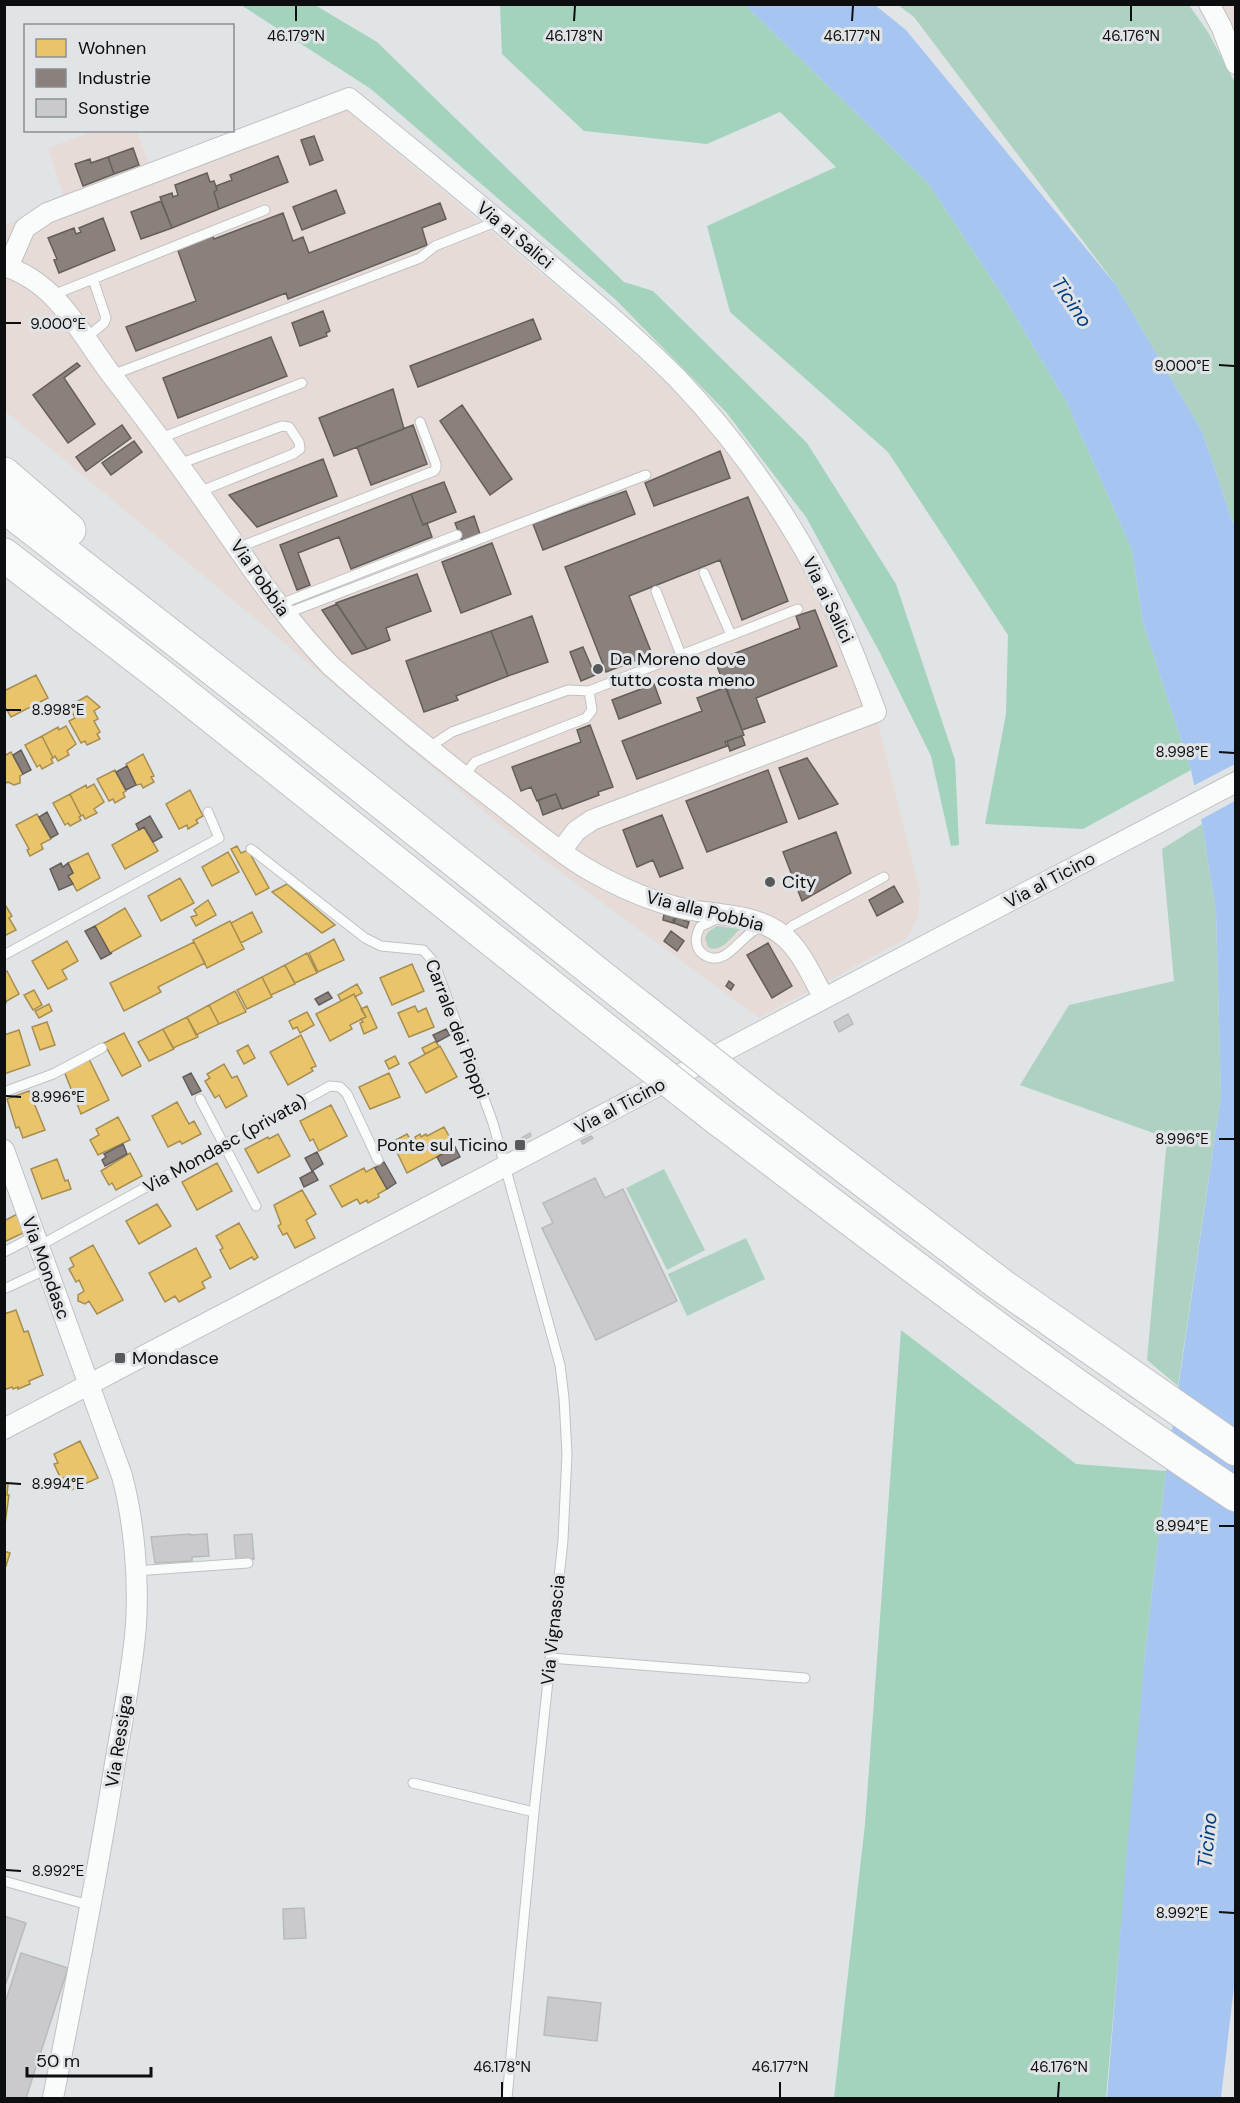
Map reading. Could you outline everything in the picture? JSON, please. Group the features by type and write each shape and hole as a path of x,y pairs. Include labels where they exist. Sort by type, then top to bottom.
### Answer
{"highway":[{"path":"4,474 85,544 276,718"},
{"path":"4,506 896,1207 1069,1334 1236,1449"},
{"path":"4,555 196,703 712,1114 1037,1358 1236,1495"}],"street":[{"path":"1209,4 1221,26 1236,64"},
{"name":"Via ai Salici","path":"6,266 25,228 47,213 349,98 500,220 644,346 678,380 727,436 761,482 819,576 842,624 876,712 592,820 576,831 561,851"},
{"name":"Via Pobbia","path":"6,266 30,277 53,295 111,375 161,438 282,610 331,666 463,776 561,851"},
{"name":"Via al Ticino","path":"4,1429 507,1167 1236,782"},
{"name":"Via alla Pobbia","path":"561,851 608,880 638,894 676,907 749,920 777,931 799,955 824,998"},
{"name":"Via Mondasc","path":"4,1150 12,1190 37,1241 88,1385"},
{"name":"Via Ressiga","path":"53,2098 92,1906 135,1634 135,1571 126,1492 118,1464 88,1385"}],"lane":[{"path":"53,295 265,210"},
{"path":"111,375 420,258 435,246 500,220"},
{"path":"86,338 104,323 106,318 93,279"},
{"path":"161,438 302,383"},
{"path":"237,548 434,471 436,464 420,422"},
{"path":"179,464 282,426 289,427 299,442 300,449 293,454 198,492"},
{"path":"282,610 646,475"},
{"path":"282,610 457,535"},
{"path":"704,573 731,635"},
{"path":"656,591 681,655"},
{"path":"431,749 452,732 568,690 589,691 798,609"},
{"path":"463,776 475,762 586,718 592,710 589,691"},
{"path":"4,955 219,838 208,812"},
{"name":"Carrale dei Pioppi","path":"251,849 373,943 394,948 423,950 430,955 493,1123 507,1167"},
{"path":"723,915 705,923 697,932 699,951 710,958 723,957 753,929 758,927 777,931 792,926 884,877"},
{"path":"4,1092 48,1076 102,1048"},
{"name":"Via Mondasc (privata)","path":"4,1252 37,1241 224,1145 324,1088 340,1087 347,1094 378,1160"},
{"path":"200,1099 256,1206"},
{"name":"Via Vignascia","path":"507,1167 526,1245 560,1365 567,1454 562,1540 507,2098"},
{"path":"4,1289 47,1269"},
{"path":"135,1571 248,1563"},
{"path":"550,1658 805,1678"},
{"path":"413,1783 534,1812"},
{"path":"4,1881 92,1906"}],"shaded area":[{"path":"1214,5 1235,5 1235,57"},
{"path":"331,97 576,303 709,421 806,565 878,723 920,893 918,918 907,938 759,1018 525,846 5,411 5,226 63,195 48,148 92,132 137,132 150,167"}],"green space":[{"path":"241,5 315,5 377,42 624,282 653,291 807,443 896,584 955,760 959,845 951,846 931,756 879,651 806,517 726,412 616,300 371,89"},
{"path":"500,5 745,5 928,183 1005,299 1066,401 1132,550 1143,623 1191,770 1083,829 985,824 1006,714 1008,635 888,452 730,312 707,226 836,167 780,112 707,144 584,131 502,54"},
{"path":"898,5 1189,5 1208,32 1235,83 1235,529 1202,431 1116,285 914,17"},
{"path":"1202,824 1216,911 1221,1096 1178,1386 1147,1360 1167,1138 1020,1085 1069,1005 1174,981 1162,849"},
{"path":"717,926 740,929 726,944 713,949 708,947 705,938 708,932"},
{"path":"664,1169 705,1250 667,1270 626,1188"},
{"path":"746,1238 765,1279 687,1316 668,1274"},
{"path":"901,1330 1076,1464 1166,1471 1146,1645 1106,2098 834,2098 865,1824"}],"water":[{"name":"Ticino","path":"745,5 875,5 906,30 1116,285 1202,431 1235,529 1236,1969 1221,2098 1107,2098 1146,1645 1166,1471 1221,1096 1216,911 1191,770 1143,623 1132,550 1066,401 1005,299 928,183"}],"pier":[{"path":"1235,764 1235,801 1198,821 1191,787"}],"building: Wohnen":[{"path":"36,675 48,698 11,717 4,705 4,691"},
{"path":"87,696 100,707 94,711 98,719 94,721 100,732 97,734 100,739 87,745 85,741 81,743 69,721 75,718 69,706"},
{"path":"66,726 76,744 67,751 69,755 58,761 55,756 53,758 42,736 58,727 59,730"},
{"path":"42,736 53,758 51,759 53,763 42,769 40,765 37,767 25,745"},
{"path":"11,752 23,774 20,776 20,783 14,785 8,782 4,784 4,756"},
{"path":"143,754 154,776 151,777 154,782 143,788 141,784 136,785 126,764"},
{"path":"115,770 126,791 123,793 125,797 115,803 113,799 109,801 97,779"},
{"path":"94,784 104,802 94,809 97,813 85,819 83,815 81,816 70,794 86,785 87,788"},
{"path":"190,790 203,816 196,820 198,823 188,829 187,825 179,829 166,804"},
{"path":"70,794 81,820 70,826 68,823 65,825 53,803"},
{"path":"37,814 51,839 41,844 43,849 30,856 27,850 29,849 16,825"},
{"path":"144,827 158,851 125,869 112,845"},
{"path":"237,846 241,853 248,850 269,888 256,895 231,849"},
{"path":"228,852 239,872 212,886 202,867"},
{"path":"88,853 100,878 77,891 68,876 73,873 68,863"},
{"path":"180,878 194,903 161,921 148,896"},
{"path":"287,884 335,925 322,933 272,892"},
{"path":"208,900 216,915 196,926 191,917 197,915 194,910"},
{"path":"4,903 12,916 9,918 16,930 4,936"},
{"path":"125,908 141,936 110,953 95,926"},
{"path":"252,912 262,932 241,943 231,923"},
{"path":"230,921 244,949 207,968 193,940"},
{"path":"334,939 344,960 318,972 309,953"},
{"path":"67,941 78,961 62,970 67,979 48,989 32,961"},
{"path":"194,942 205,963 158,987 161,992 124,1011 110,983"},
{"path":"307,953 317,973 295,983 285,965"},
{"path":"412,964 424,991 392,1005 380,978"},
{"path":"285,965 295,984 271,995 262,977"},
{"path":"7,971 19,994 4,1004 4,973"},
{"path":"262,977 272,997 247,1009 237,990"},
{"path":"357,984 362,993 355,997 354,994 341,1001 338,995"},
{"path":"34,990 42,1005 33,1010 24,995"},
{"path":"235,991 246,1012 219,1024 209,1005"},
{"path":"354,994 366,1017 350,1025 352,1029 330,1041 316,1014"},
{"path":"49,1004 52,1011 39,1018 35,1011"},
{"path":"209,1005 219,1024 196,1035 187,1017"},
{"path":"367,1006 377,1028 364,1034 360,1023 363,1022 361,1019 366,1017 361,1009"},
{"path":"415,1006 418,1012 426,1008 434,1027 409,1037 398,1013"},
{"path":"307,1012 314,1025 300,1033 297,1027 293,1029 289,1021"},
{"path":"187,1017 198,1037 173,1048 163,1029"},
{"path":"47,1022 55,1045 40,1050 32,1027"},
{"path":"163,1029 174,1049 149,1061 138,1042"},
{"path":"19,1030 30,1065 4,1074 4,1035"},
{"path":"124,1033 141,1066 122,1076 104,1043"},
{"path":"301,1035 316,1066 311,1068 313,1071 288,1085 270,1052"},
{"path":"436,1041 439,1047 425,1054 422,1048"},
{"path":"248,1045 255,1058 244,1064 237,1051"},
{"path":"440,1046 457,1077 426,1093 409,1063"},
{"path":"395,1056 399,1064 389,1069 385,1061"},
{"path":"89,1059 109,1100 81,1114 64,1071"},
{"path":"224,1064 232,1078 237,1076 247,1096 226,1108 219,1095 215,1098 205,1081 210,1078 207,1074"},
{"path":"389,1073 400,1097 370,1109 359,1087"},
{"path":"29,1091 45,1130 23,1138 19,1127 16,1128 7,1099"},
{"path":"177,1102 189,1124 194,1121 201,1134 182,1144 180,1141 168,1147 152,1116"},
{"path":"331,1105 347,1136 319,1151 313,1139 310,1141 300,1121"},
{"path":"118,1117 130,1140 98,1155 90,1140 99,1135 96,1129"},
{"path":"444,1127 455,1147 407,1173 392,1142 407,1134 412,1142 420,1134 421,1137 426,1134 427,1136"},
{"path":"278,1134 290,1156 258,1173 245,1149"},
{"path":"130,1153 142,1176 116,1190 112,1183 109,1185 101,1171"},
{"path":"57,1159 65,1181 68,1180 71,1189 42,1199 31,1169"},
{"path":"217,1163 232,1191 197,1210 182,1182"},
{"path":"375,1167 387,1189 368,1203 367,1200 360,1204 357,1199 342,1207 330,1186 364,1168 366,1172"},
{"path":"302,1190 316,1214 306,1220 315,1238 295,1248 287,1233 283,1235 278,1226 281,1224 274,1205"},
{"path":"157,1204 171,1226 139,1244 126,1221"},
{"path":"19,1213 25,1232 4,1242 4,1221"},
{"path":"239,1223 258,1257 254,1260 252,1257 230,1269 216,1236"},
{"path":"93,1245 123,1300 97,1314 89,1301 85,1304 78,1301 78,1295 84,1291 79,1280 76,1282 69,1269 74,1266 70,1258"},
{"path":"196,1248 211,1277 202,1282 205,1288 179,1302 175,1296 165,1302 149,1273"},
{"path":"16,1310 24,1332 28,1331 43,1375 18,1389 18,1387 13,1389 12,1387 4,1390 4,1314"},
{"path":"80,1441 98,1478 71,1490 65,1477 61,1479 54,1464 58,1463 54,1454"},
{"path":"4,1483 8,1484 7,1495 9,1495 5,1524"},
{"path":"4,1551 10,1553 6,1566 4,1565"}],"building: Industrie":[{"path":"314,136 323,160 310,165 301,140"},
{"path":"133,148 139,165 114,174 108,157"},
{"path":"278,156 288,182 219,209 214,192 217,190 216,186 232,180 230,175"},
{"path":"108,157 114,174 83,186 75,164 90,159 91,163"},
{"path":"207,173 210,182 214,181 217,190 214,192 219,209 172,228 160,197 172,193 173,197 178,195 175,185"},
{"path":"336,190 345,213 302,230 293,207"},
{"path":"161,201 172,228 141,239 131,212"},
{"path":"440,203 446,219 422,228 427,245 288,299 286,293 136,351 126,327 196,301 177,248 212,235 214,239 283,213 293,241 303,237 309,253"},
{"path":"103,218 115,250 59,273 54,260 57,259 48,238 74,228 76,234 81,232 79,228"},
{"path":"323,311 330,331 326,333 327,336 300,346 292,323"},
{"path":"533,319 541,339 418,387 410,366"},
{"path":"271,337 287,376 178,418 163,378"},
{"path":"77,363 80,366 64,378 95,424 68,443 33,395"},
{"path":"393,389 404,429 334,456 319,418"},
{"path":"462,405 512,479 490,495 440,421"},
{"path":"122,425 131,438 86,471 76,457"},
{"path":"413,425 427,464 371,485 357,447"},
{"path":"134,441 142,452 111,475 102,463"},
{"path":"720,451 730,478 654,506 645,483"},
{"path":"323,459 337,496 257,527 229,495"},
{"path":"444,482 456,512 423,525 411,494"},
{"path":"626,491 635,514 543,550 533,524"},
{"path":"411,494 423,525 427,523 432,537 351,569 339,537 298,553 310,585 297,590 280,545"},
{"path":"748,497 788,601 742,620 720,560 629,596 652,654 606,672 565,567"},
{"path":"474,516 480,534 462,541 455,523"},
{"path":"492,543 511,594 461,613 442,562"},
{"path":"417,574 431,611 386,628 390,640 367,649 336,603"},
{"path":"337,604 367,649 352,654 322,610"},
{"path":"815,610 837,666 756,698 765,722 742,730 715,661 800,628 796,616"},
{"path":"532,616 548,662 508,676 491,631"},
{"path":"491,631 508,676 456,696 458,700 424,712 406,661"},
{"path":"583,647 595,675 581,681 570,652"},
{"path":"654,684 661,703 619,719 612,700"},
{"path":"726,687 744,735 725,742 727,746 637,779 622,741 702,711 697,698"},
{"path":"590,725 613,787 598,792 599,795 562,809 556,794 537,801 531,787 521,791 512,767 581,742 577,730"},
{"path":"742,736 745,745 730,751 727,741"},
{"path":"21,750 31,770 23,774 13,755"},
{"path":"807,758 838,804 799,819 779,768"},
{"path":"127,766 136,785 126,790 116,772"},
{"path":"768,770 787,822 707,852 686,801"},
{"path":"556,794 561,808 543,815 538,800"},
{"path":"47,812 58,834 51,838 39,817"},
{"path":"662,815 683,868 660,877 653,860 637,867 623,830"},
{"path":"150,816 162,837 153,842 144,827 139,830 136,824"},
{"path":"836,832 851,873 802,901 783,852"},
{"path":"61,863 63,867 68,863 73,873 68,876 73,884 59,890 50,869"},
{"path":"894,886 903,902 877,916 869,900"},
{"path":"664,914 674,917 673,923 663,920"},
{"path":"676,917 689,922 687,928 674,923"},
{"path":"95,926 112,953 101,959 85,931"},
{"path":"671,931 684,941 677,951 664,941"},
{"path":"768,943 792,986 772,998 747,955"},
{"path":"729,981 734,985 731,990 726,986"},
{"path":"328,992 332,998 319,1005 315,999"},
{"path":"446,1029 450,1035 437,1042 433,1035"},
{"path":"191,1073 201,1091 192,1095 183,1077"},
{"path":"123,1144 127,1154 105,1166 102,1160 106,1157 104,1154"},
{"path":"455,1147 460,1157 442,1166 437,1157"},
{"path":"317,1152 323,1164 312,1171 305,1158"},
{"path":"384,1162 396,1183 387,1189 375,1168"},
{"path":"313,1171 318,1180 304,1187 300,1178"}],"building: Sonstige":[{"path":"848,1014 853,1024 839,1032 834,1022"},
{"path":"530,1133 531,1136 522,1141 520,1139"},
{"path":"591,1136 593,1138 583,1144 581,1141"},
{"path":"595,1178 605,1198 623,1189 677,1301 596,1340 542,1228 553,1223 543,1203"},
{"path":"207,1534 209,1556 192,1557 192,1561 155,1563 151,1537"},
{"path":"252,1534 254,1559 236,1560 234,1535"},
{"path":"304,1908 306,1938 284,1939 283,1909"},
{"path":"4,1916 26,1923 4,1989"},
{"path":"21,1953 68,1968 26,2098 4,2098 4,2006"},
{"path":"548,1997 601,2003 597,2041 544,2035"}],"place":[{"name":"Da Moreno dove tutto costa meno","path":"598,669"},
{"name":"City","path":"770,882"},
{"name":"Ponte sul Ticino","path":"520,1145"},
{"name":"Mondasce","path":"120,1358"}]}
